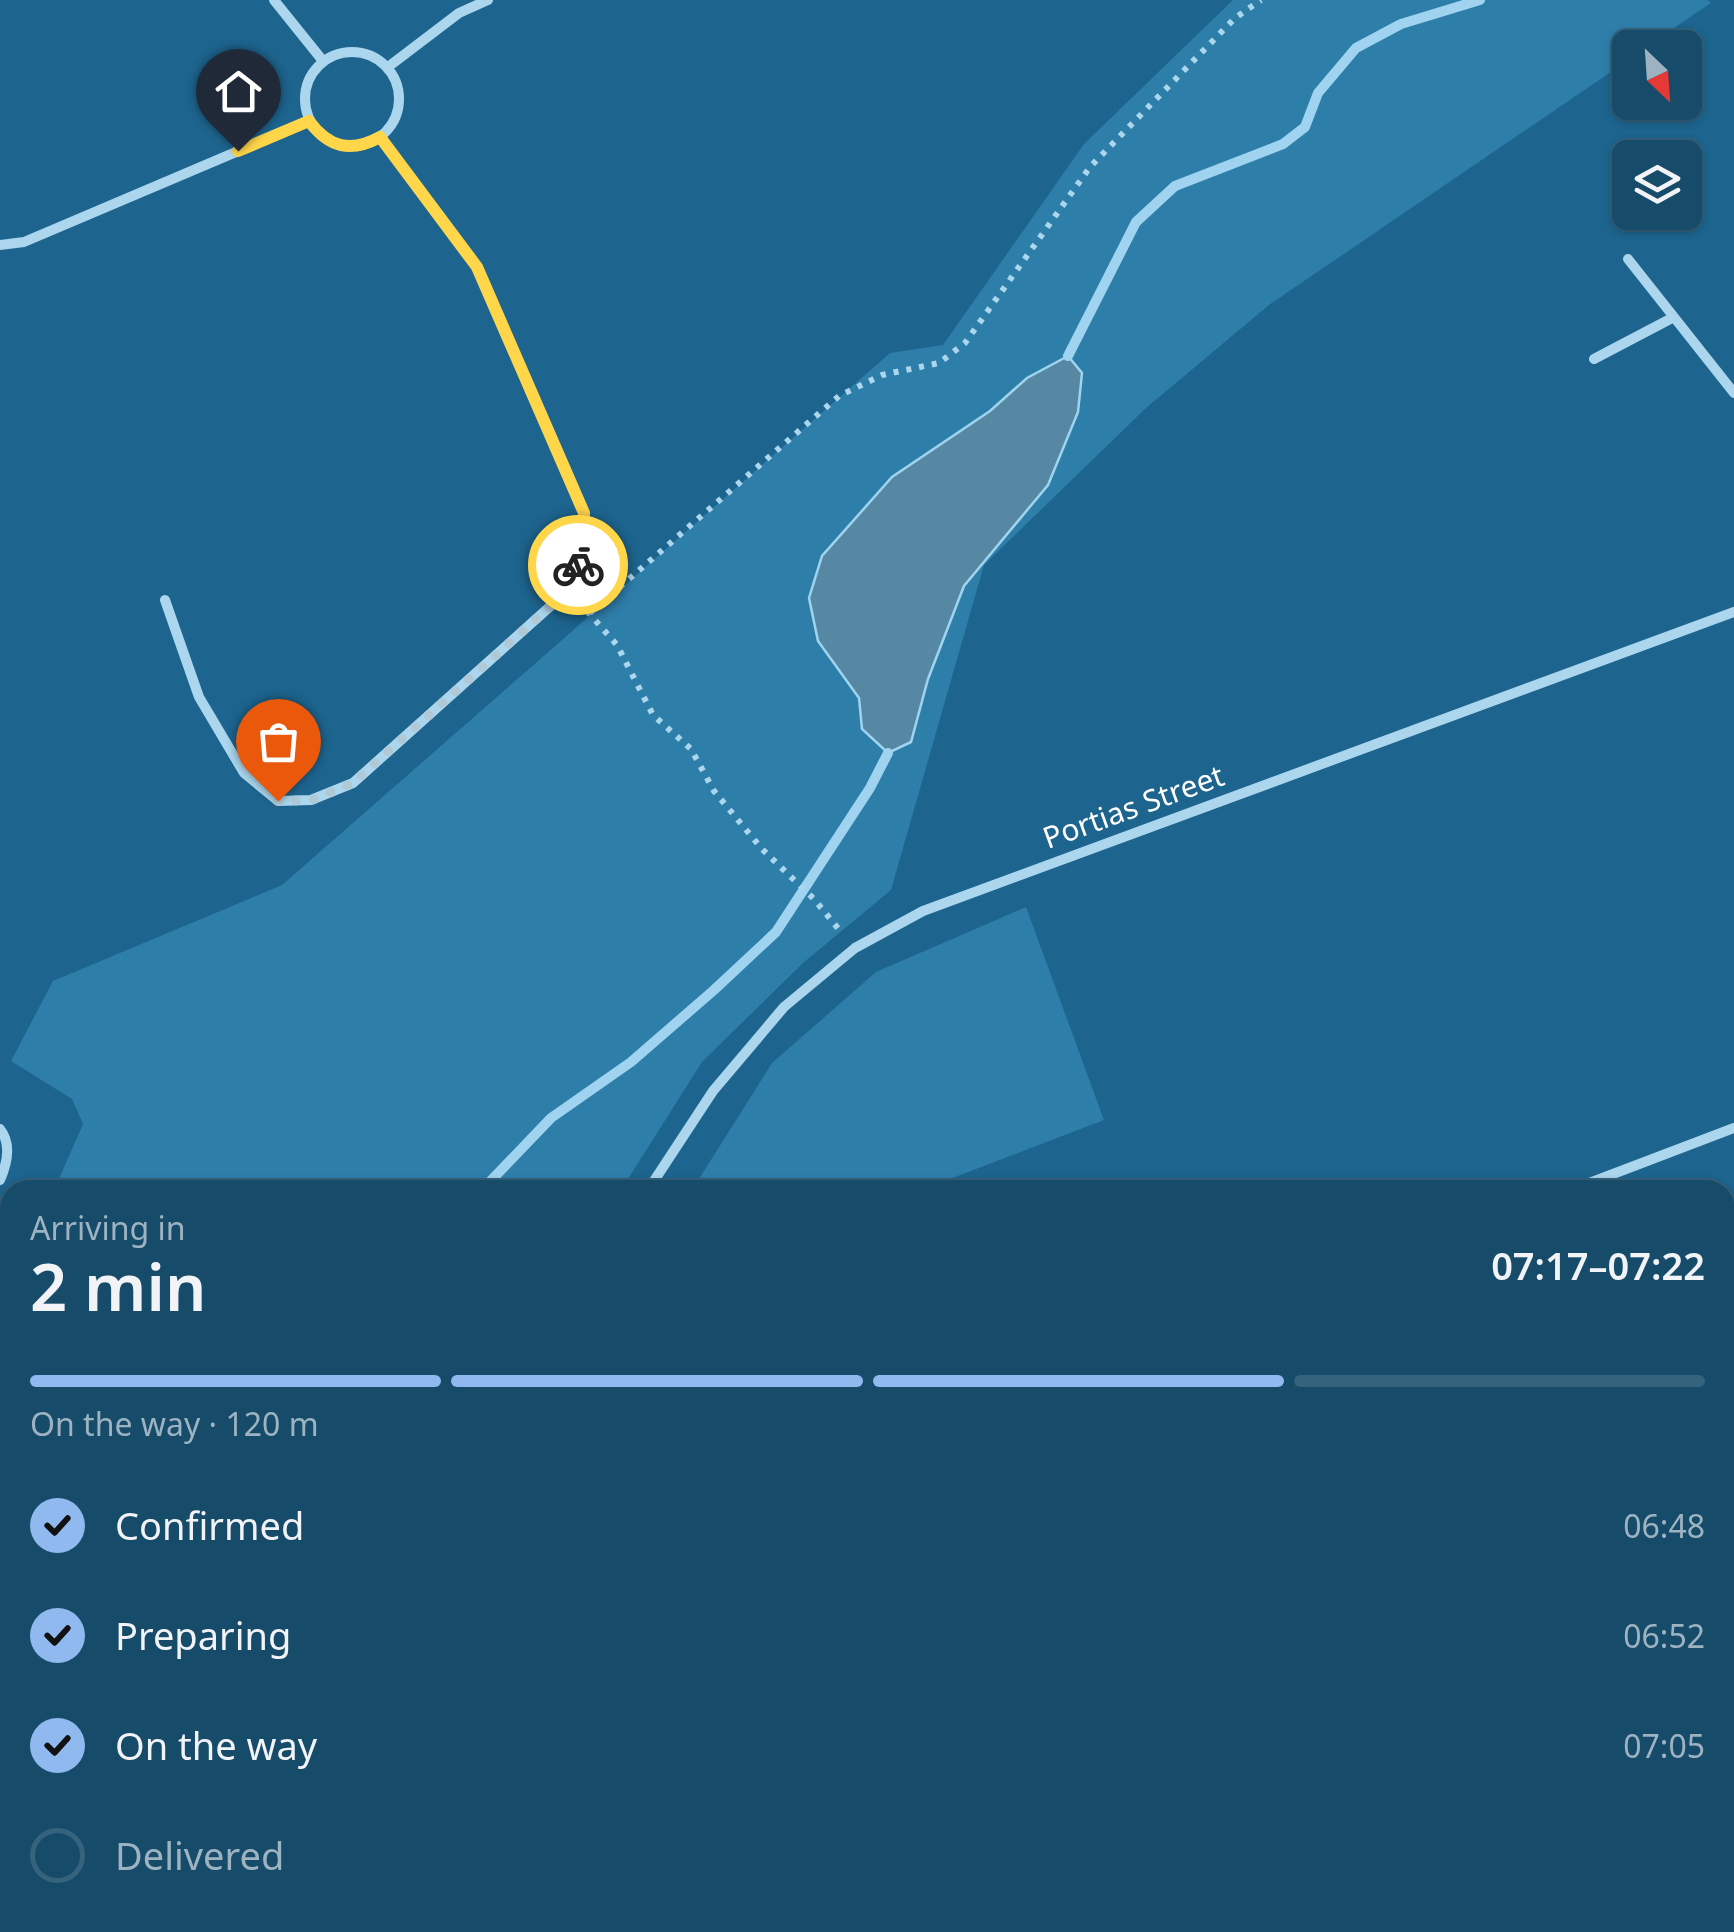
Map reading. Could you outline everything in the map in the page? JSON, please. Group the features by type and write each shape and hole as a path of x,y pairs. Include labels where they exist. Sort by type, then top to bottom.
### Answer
{"street":[{"path":"274,0 323,61"},
{"path":"388,67 459,13 488,0"},
{"path":"350,51 377,58 388,67 400,96 392,126 380,137 366,145 349,147 319,134 309,121 304,105 305,88 323,61 350,51"},
{"path":"0,245 24,242 309,121"},
{"path":"165,600 198,697 244,772 278,801 312,800 353,783 564,594 583,555 584,513 477,267 380,137"},
{"path":"1628,259 1734,393"},
{"path":"1594,358 1674,317"},
{"name":"Portias Street","path":"655,1180 713,1091 784,1008 855,948 923,911 1734,612"},
{"path":"1596,1180 1734,1128"},
{"path":"0,1130 5,1134 8,1163 0,1180"}],"path":[{"path":"590,613 840,396 882,375 939,363 965,343 1090,167 1236,18 1261,0"},
{"path":"564,594 590,613 617,646 654,716 691,748 714,791 762,849 814,899 855,948"}],"shaded area":[{"path":"1233,0 1711,3 1671,30 1612,30 1612,71 1269,305 1146,408 984,565 891,890 803,963 702,1062 627,1180 58,1180 83,1124 72,1099 11,1061 53,981 282,885 890,353 943,345 1084,144"},
{"path":"1068,356 1082,373 1078,412 1048,485 964,586 928,679 911,742 888,753 862,729 859,698 818,641 809,598 822,556 892,477 990,411 1027,378"},
{"path":"1026,907 1104,1120 947,1180 698,1180 772,1063 876,972"}],"waterway":[{"path":"1068,356 1136,222 1175,186 1283,144 1305,127 1318,93 1356,48 1401,24 1480,0"},
{"path":"492,1180 551,1118 631,1062 776,932 870,788 888,753"}],"way so far":[{"path":"278,801 312,800 353,783 564,594 578,565"}],"route":[{"path":"238,151 309,121 319,134 349,147 366,145 380,137 477,267 584,513 583,555 578,565"}]}
